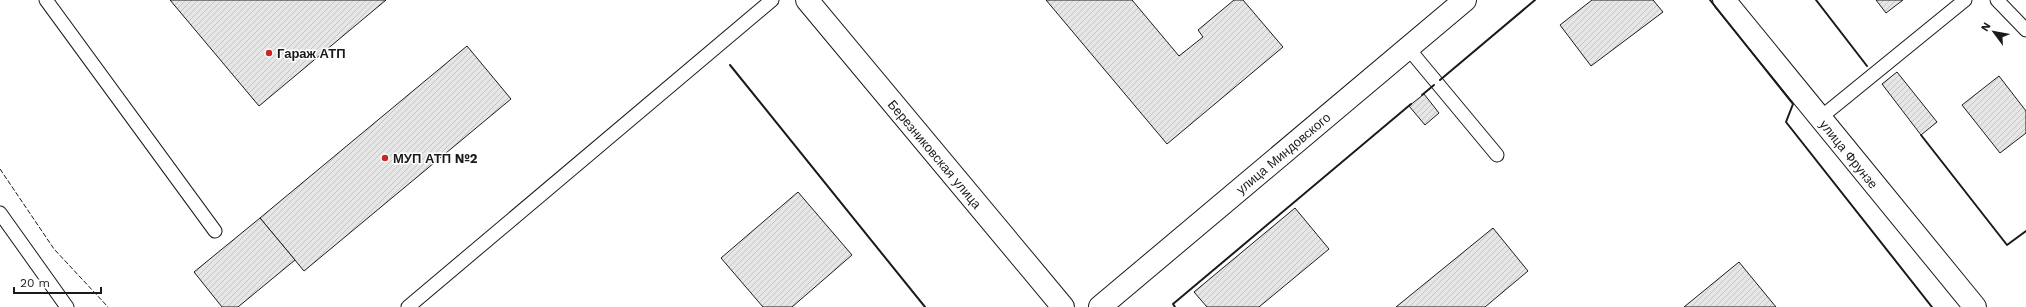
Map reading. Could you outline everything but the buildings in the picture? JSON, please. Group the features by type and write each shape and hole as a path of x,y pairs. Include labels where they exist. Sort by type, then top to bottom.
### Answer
{"street":[{"name":"Березниковская улица","path":"807,0 1063,307"},
{"name":"улица Миндовского","path":"1100,307 1465,0"},
{"name":"улица Фрунзе","path":"1724,0 1975,307"}],"lane":[{"path":"46,0 215,231"},
{"path":"408,307 772,0"},
{"path":"1820,118 1965,0"},
{"path":"1997,0 2026,30"},
{"path":"1408,48 1497,155"},
{"path":"0,213 67,307"}],"fence":[{"path":"0,169 54,249 108,307"}],"wall":[{"path":"1440,80 1535,0"},
{"path":"1710,0 1793,104 1786,122 1932,307"},
{"path":"1816,0 1867,66"},
{"path":"730,65 925,307"},
{"path":"1422,95 1434,85"},
{"path":"1175,307 1173,304 1411,104"},
{"path":"1921,135 2007,245 2026,231"}],"place":[{"name":"Гараж АТП","path":"269,53"},
{"name":"МУП АТП №2","path":"385,158"}]}
